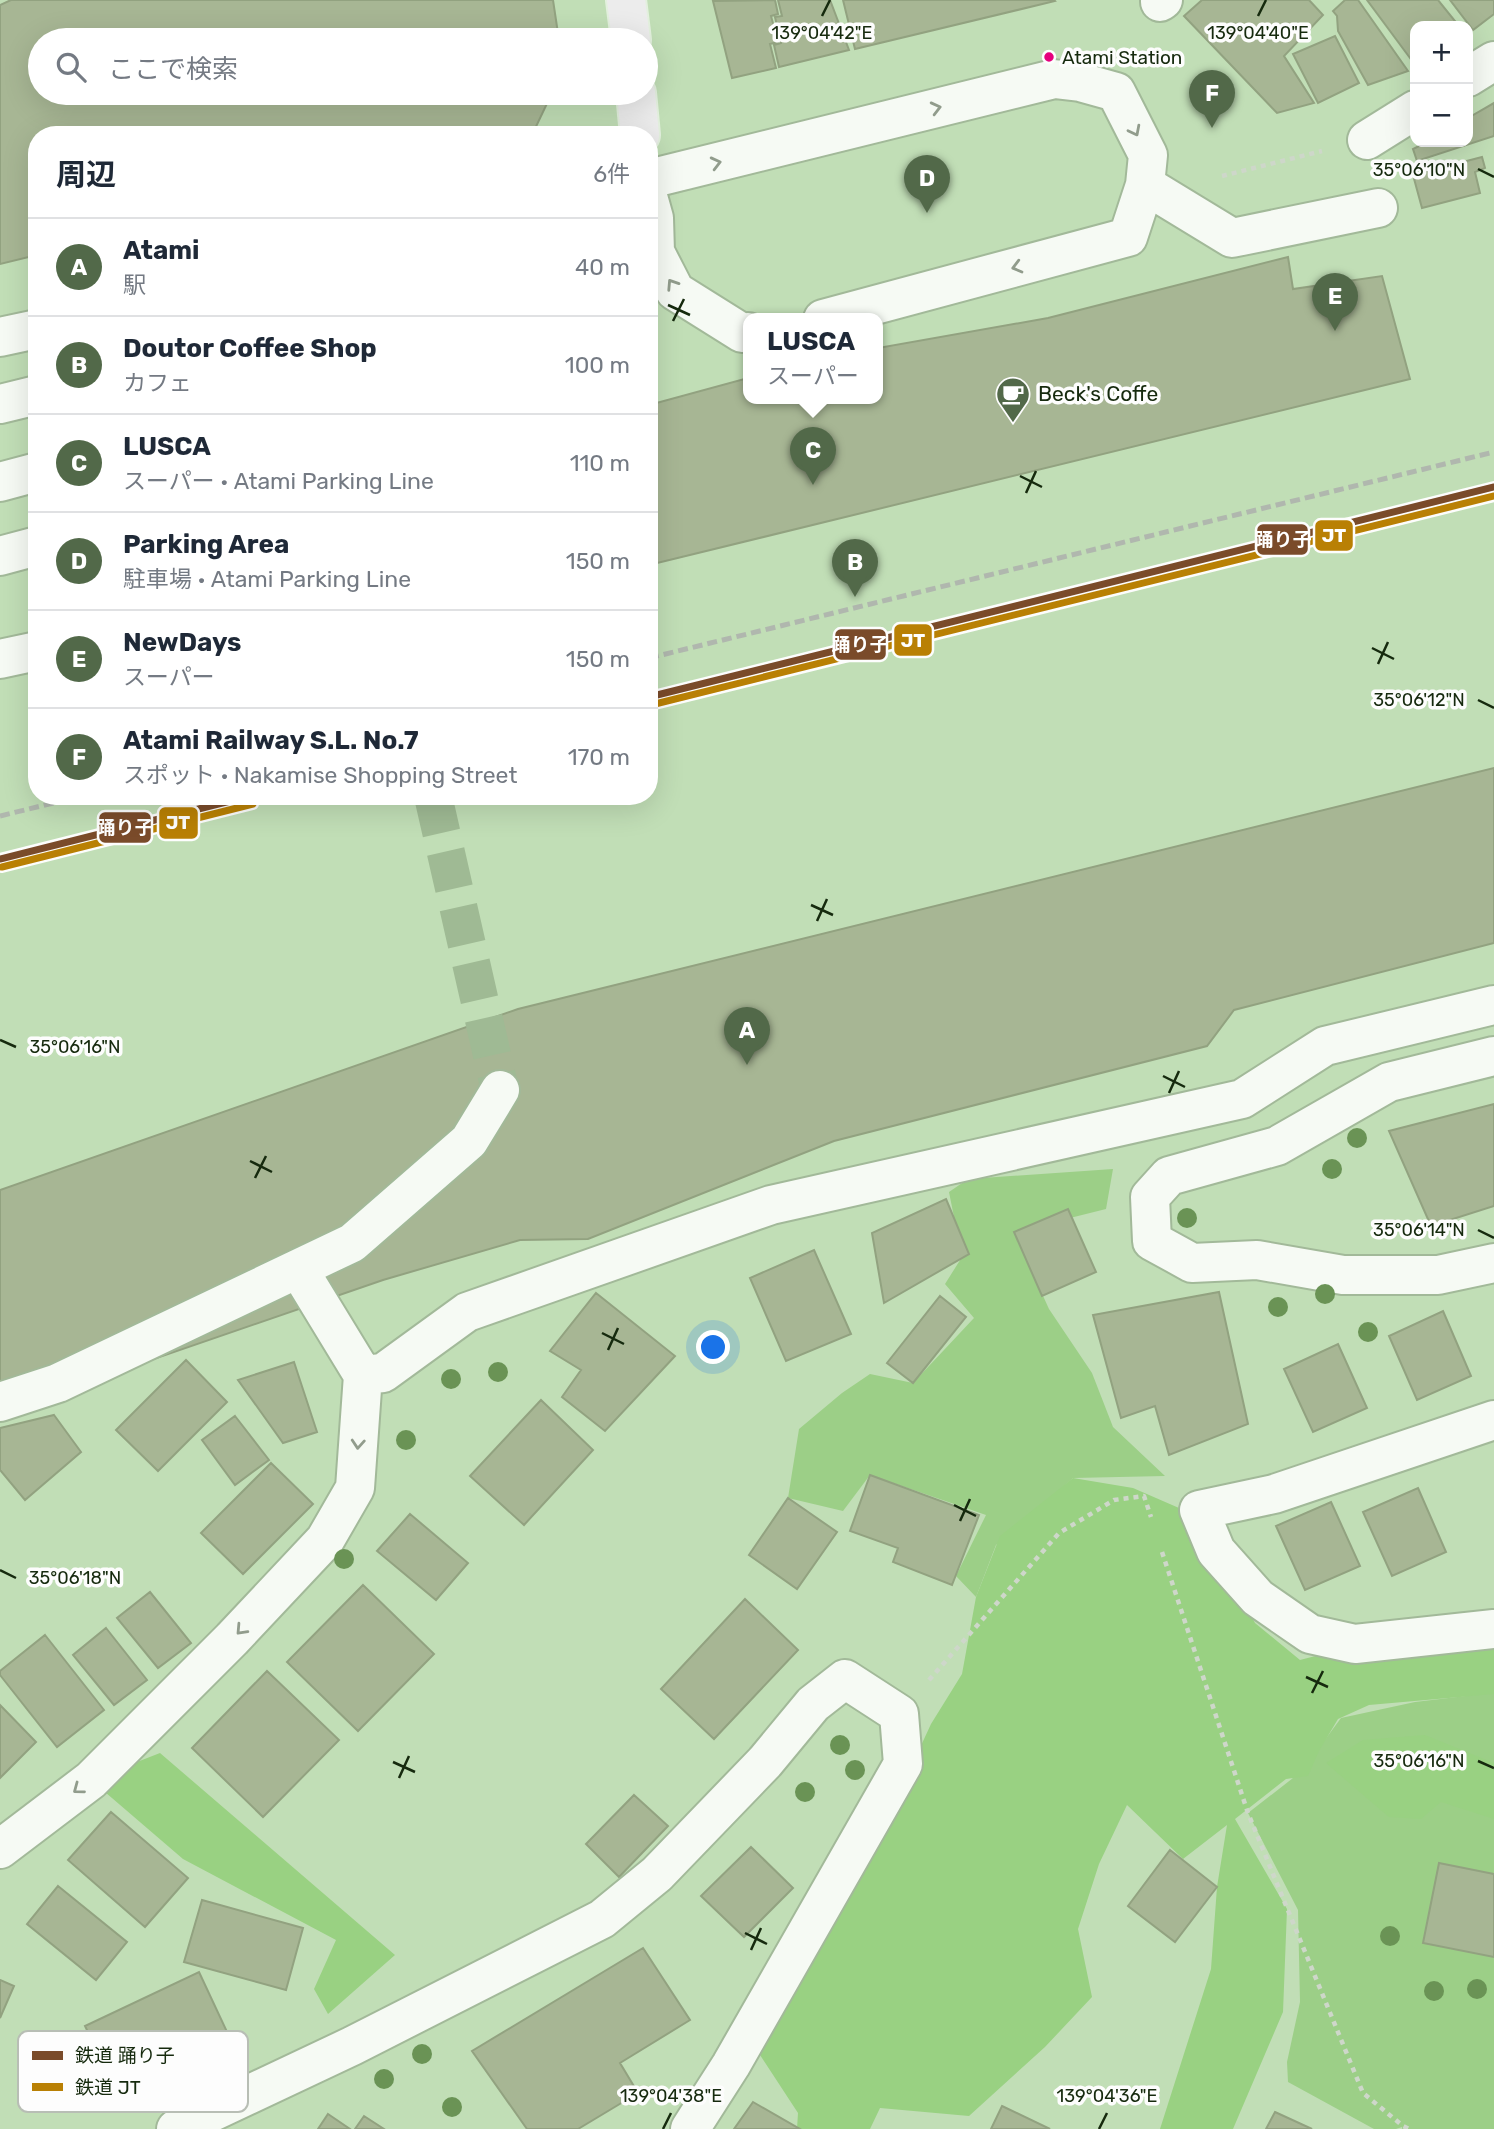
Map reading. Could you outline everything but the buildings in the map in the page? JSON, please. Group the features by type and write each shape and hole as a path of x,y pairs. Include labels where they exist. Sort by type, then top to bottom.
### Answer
{"main road":[{"path":"626,0 630,28"},
{"path":"637,105 639,126"}],"street":[{"path":"1473,74 1494,61"},
{"path":"658,177 1054,79 1080,82 1116,92 1147,155 1145,185 1128,237 845,313"},
{"path":"1367,140 1410,113"},
{"path":"1145,185 1232,238 1378,208"},
{"path":"658,258 675,291 743,333"},
{"path":"0,337 28,331"},
{"path":"0,404 28,397"},
{"path":"0,482 28,474"},
{"path":"0,556 28,548"},
{"path":"0,659 28,652"},
{"path":"363,1376 383,1373 467,1312 771,1205 1242,1099 1325,1046 1494,1006"},
{"path":"1494,1056 1389,1082 1277,1146 1169,1176 1150,1197 1152,1241 1192,1263 1257,1260 1343,1275 1438,1275 1494,1263"},
{"path":"0,1402 58,1383 352,1243 469,1141 500,1090"},
{"path":"0,1849 91,1780 232,1639 324,1540 355,1488 363,1376 299,1270"},
{"path":"1494,1420 1274,1494 1199,1510 1216,1551 1258,1598 1310,1634 1355,1644 1494,1629"},
{"path":"248,2095 352,2046 602,1919 657,1874 765,1762 813,1704 845,1679 899,1714 903,1764 731,2065 690,2129"},
{"path":"176,2129 212,2112"}],"path":[{"path":"1214,178 1367,140"},
{"path":"899,1714 1059,1533 1114,1500 1134,1497 1144,1496 1153,1522"},
{"path":"1161,1549 1248,1813 1363,2093 1409,2129"}],"green space":[{"path":"1113,1169 1106,1209 1014,1232 1049,1309 1092,1373 1113,1427 1165,1476 1073,1478 996,1545 976,1597 956,1576 986,1515 870,1475 843,1511 788,1498 799,1429 842,1393 870,1374 913,1383 974,1318 945,1284 962,1257 949,1192 968,1179"},
{"path":"1073,1478 1133,1488 1202,1518 1255,1623 1300,1660 1327,1653 1494,1647 1494,1694 1369,1705 1338,1719 1308,1776 1286,1779 1235,1819 1287,1909 1283,2012 1233,2129 1160,2129 1211,1969 1217,1887 1227,1825 1183,1859 1127,1805 1099,1864 1078,1929 1092,1997 1045,2047 969,2116 880,2108 870,2129 797,2129 798,2113 760,2055 901,1789 931,1724 962,1674 976,1597 1000,1536"},
{"path":"1494,1694 1494,2129 1374,2129 1288,2082 1287,2062 1300,2002 1298,1910 1248,1813 1302,1771 1341,1718 1415,1702"},
{"path":"1425,1735 1494,1763 1494,1819 1441,1802 1421,1819 1389,1817 1326,1763 1363,1740"},
{"path":"160,1753 395,1955 328,2014 314,1989 336,1940 183,1859 91,1780"}],"tunnel":[{"path":"435,805 500,1090"}],"railway":[{"path":"658,656 1494,452"},
{"path":"0,816 45,805"}],"rail line":[{"name":"踊り子","path":"658,695 1494,487"},
{"name":"JT","path":"658,703 1494,496"},
{"name":"踊り子","path":"0,859 214,805"},
{"name":"JT","path":"2,867 249,805"}],"place":[{"name":"Atami Station","path":"1049,57"},
{"name":"Atami Railway S.L. No.7","path":"1212,128"},
{"name":"Parking Area","path":"927,213"},
{"name":"NewDays","path":"1335,331"},
{"name":"Beck's Coffe","path":"1013,424"},
{"name":"LUSCA","path":"813,485"},
{"name":"Doutor Coffee Shop","path":"855,597"},
{"name":"Atami","path":"747,1065"}]}
